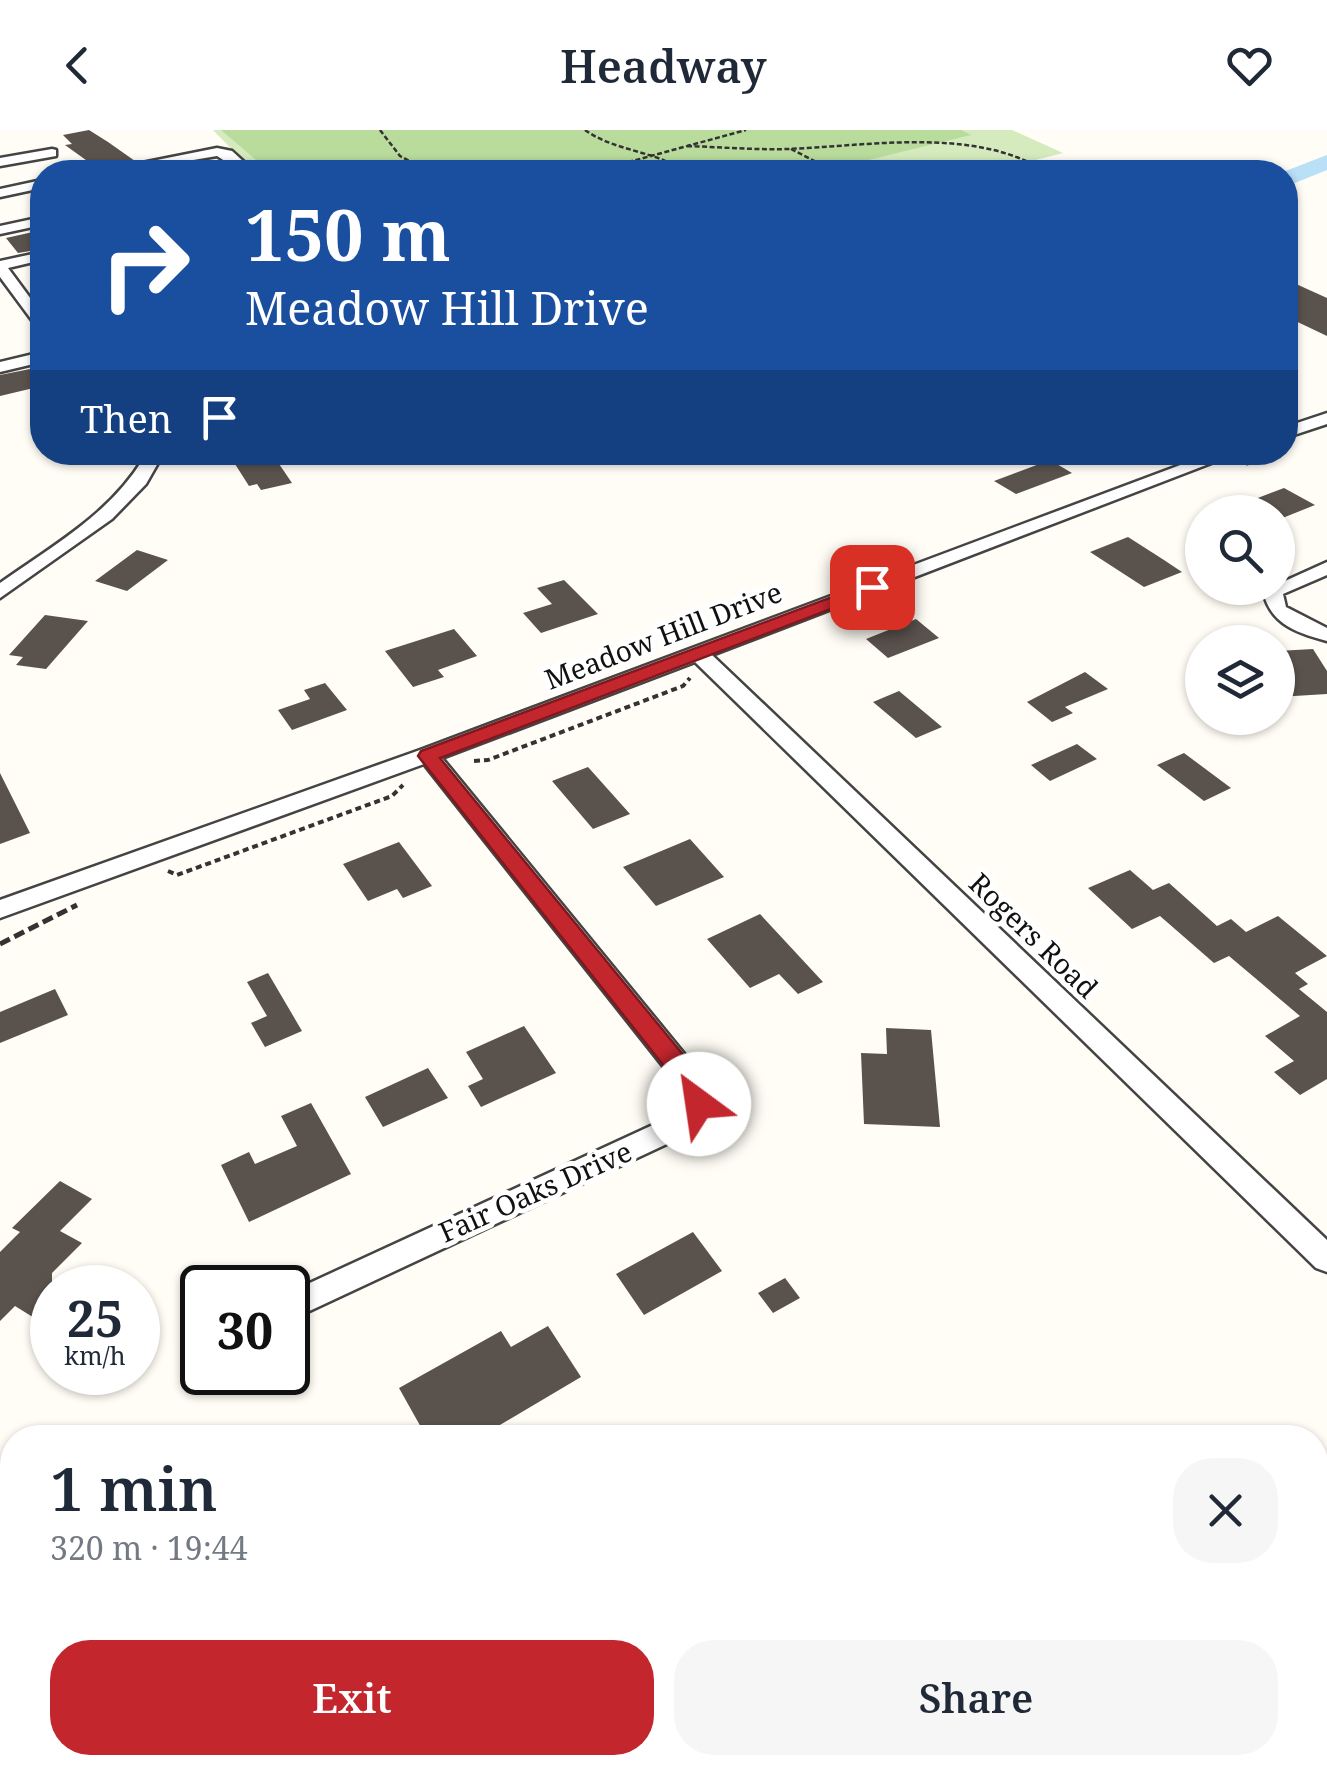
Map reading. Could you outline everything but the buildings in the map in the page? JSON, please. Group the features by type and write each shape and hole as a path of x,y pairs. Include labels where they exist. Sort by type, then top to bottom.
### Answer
{"street":[{"path":"0,162 52,152"},
{"path":"167,160 224,152 234,160"},
{"path":"0,193 30,187"},
{"path":"0,230 30,224"},
{"path":"30,259 0,266 30,307"},
{"path":"0,368 30,361"},
{"path":"1298,428 1327,418"},
{"path":"0,592 99,521 145,475 148,465"},
{"name":"Meadow Hill Drive","path":"0,909 697,664 1199,465"},
{"path":"1327,568 1273,591 1276,610 1298,624 1327,634"},
{"name":"Rogers Road","path":"697,664 1327,1258"},
{"name":"Fair Oaks Drive","path":"310,1297 691,1120 699,1104 694,1086 428,756"}],"path":[{"path":"380,130 386,144 405,160"},
{"path":"585,130 615,147 666,160"},
{"path":"642,160 746,130"},
{"path":"687,146 790,149 955,136"},
{"path":"980,139 1018,152 1025,160"},
{"path":"790,149 812,160"},
{"path":"462,762 488,760 683,686 697,664"},
{"path":"166,870 176,875 323,822 392,796 404,784"},
{"path":"0,944 82,902"}],"green space":[{"path":"213,130 1012,130 1063,153 1035,160 242,160"},
{"path":"221,130 961,130 971,135 868,160 256,160"}],"waterway":[{"path":"1298,174 1327,162"}],"route":[{"path":"699,1104 694,1086 428,756 872,587"}]}
